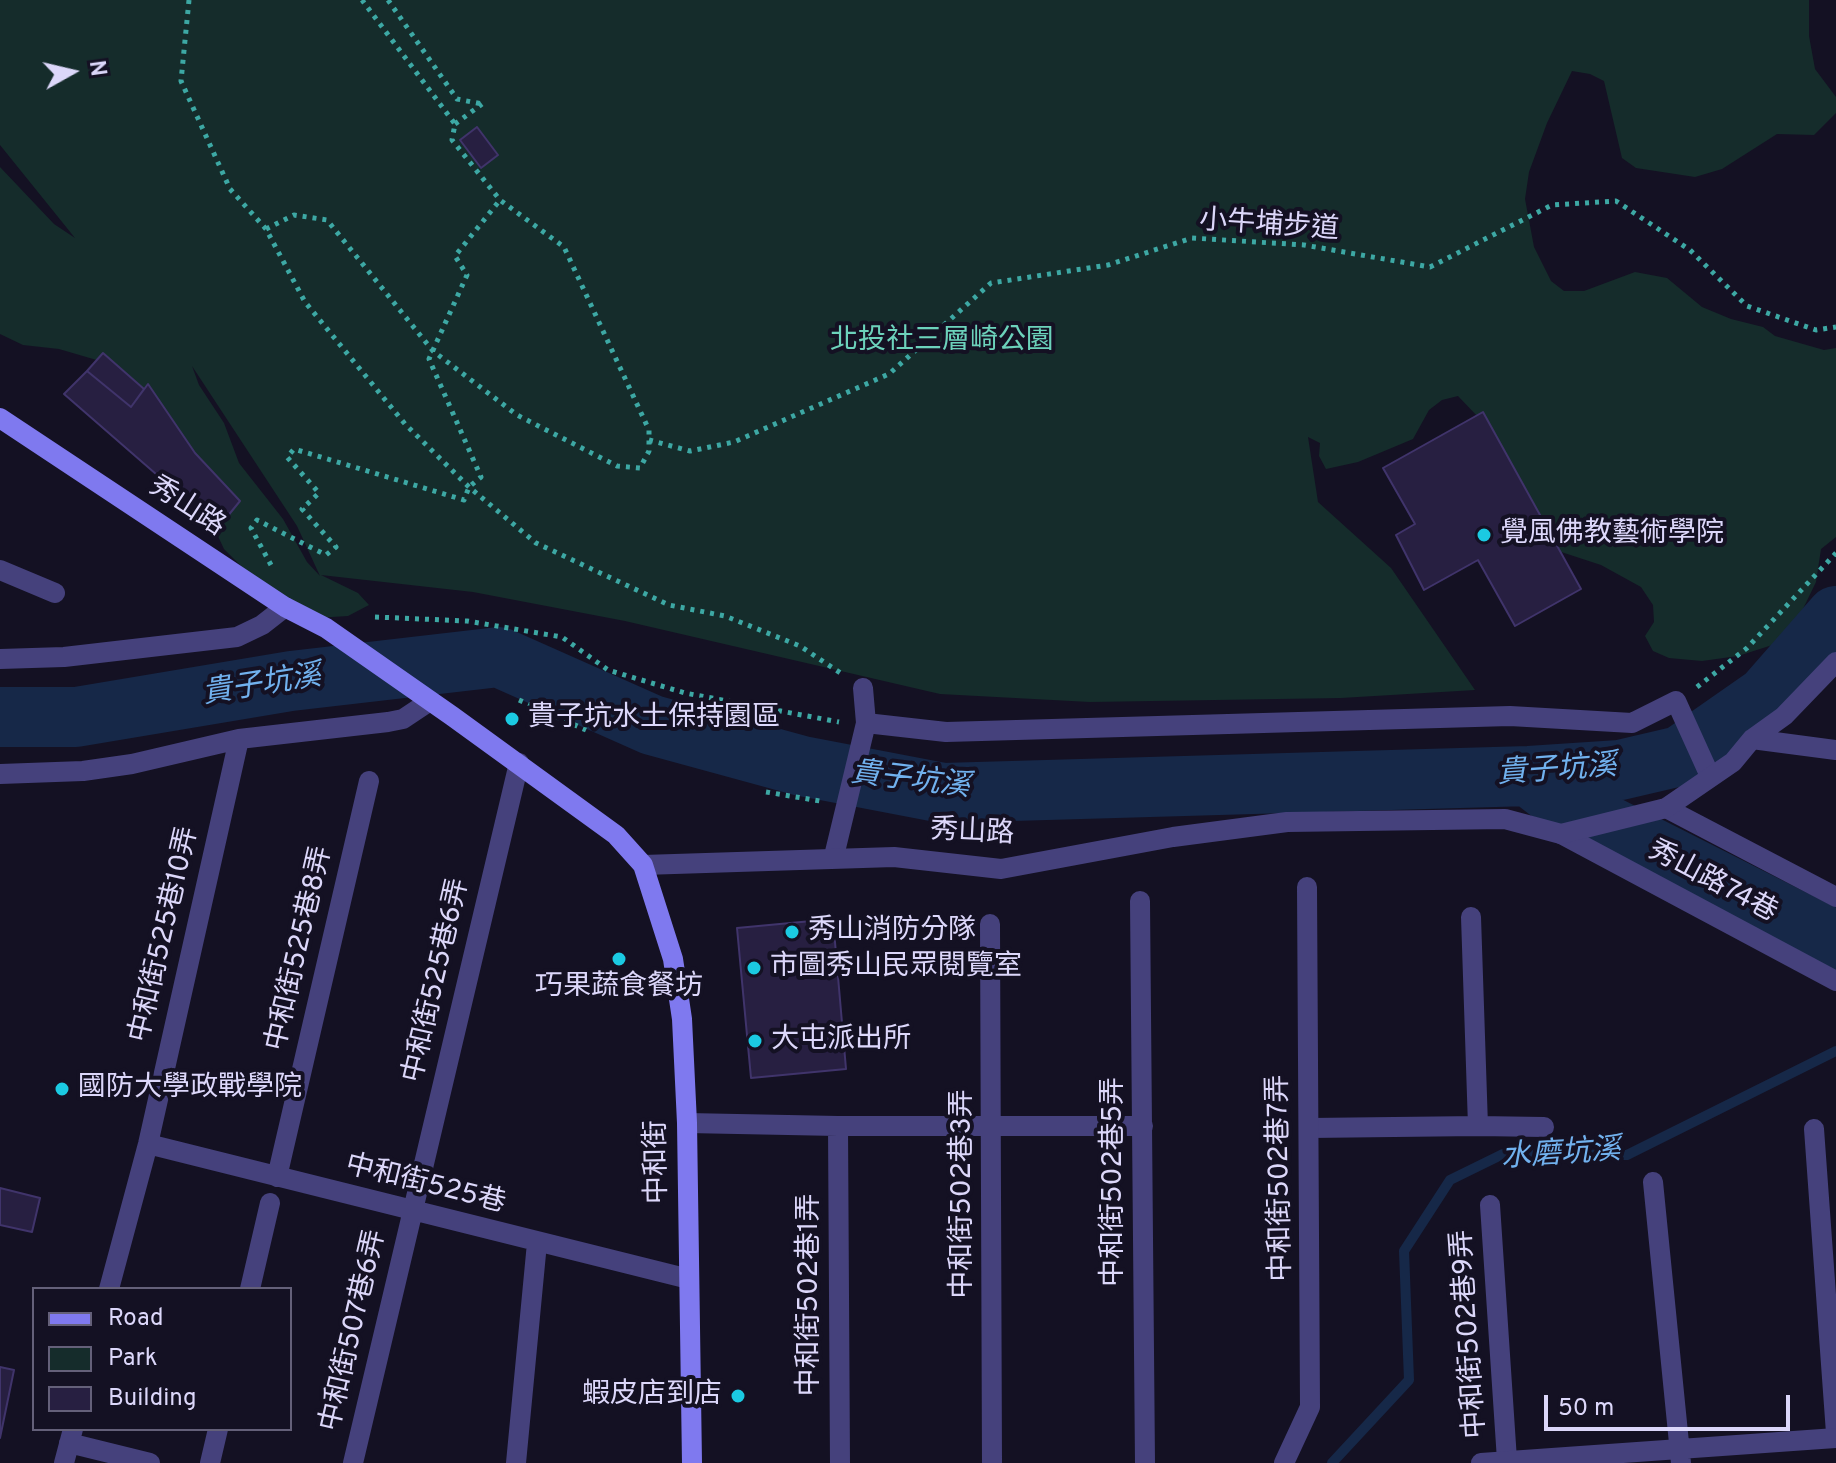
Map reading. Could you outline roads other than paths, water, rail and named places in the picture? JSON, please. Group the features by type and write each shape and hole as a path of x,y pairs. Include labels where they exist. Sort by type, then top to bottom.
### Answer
{"street":[{"name":"秀山路","path":"0,418 285,607 343,640 423,696"},
{"path":"0,570 55,593"},
{"path":"0,659 64,657 237,637 262,625 285,607"},
{"path":"1571,833 1666,808 1733,762 1752,739 1784,716 1836,662"},
{"path":"834,856 866,723 863,688"},
{"path":"0,774 83,771 132,764 239,739 388,722 403,719 423,696 616,835 643,865"},
{"path":"866,723 946,732 1510,716 1632,723 1676,701 1710,776"},
{"name":"中和街525巷10弄","path":"110,1287 148,1144 239,739"},
{"path":"1752,739 1836,750"},
{"name":"中和街525巷6弄","path":"412,1212 519,763"},
{"name":"中和街525巷8弄","path":"277,1177 369,781"},
{"path":"1666,808 1836,897"},
{"name":"秀山路","path":"643,865 834,856 894,857 1001,869 1173,837 1287,822 1505,819 1571,833"},
{"name":"秀山路74巷","path":"1571,833 1836,981"},
{"name":"中和街","path":"643,865 673,959 682,1019 687,1123 692,1463"},
{"name":"中和街502巷7弄","path":"1284,1463 1310,1407 1307,887"},
{"name":"中和街502巷5弄","path":"1140,901 1145,1463"},
{"path":"1471,917 1478,1126"},
{"name":"中和街502巷3弄","path":"990,924 992,1463"},
{"path":"687,1123 1143,1126"},
{"name":"中和街502巷1弄","path":"838,1126 840,1463"},
{"path":"1310,1128 1544,1127"},
{"path":"1481,1463 1680,1455 1836,1435 1814,1129"},
{"name":"中和街525巷","path":"148,1144 689,1279"},
{"path":"1653,1182 1680,1455"},
{"path":"250,1287 270,1203"},
{"name":"中和街502巷9弄","path":"1490,1205 1507,1460"},
{"name":"中和街507巷6弄","path":"353,1463 412,1212"},
{"path":"516,1463 537,1243"},
{"path":"210,1463 218,1431"},
{"path":"68,1445 150,1463"}],"waterway":[{"name":"貴子坑溪","path":"0,717 76,717 291,681 499,657 652,725 802,766 943,793 1529,776 1620,770 1680,756 1766,696 1836,616"},
{"name":"水磨坑溪","path":"1529,776 1565,804 1836,941"},
{"name":"水磨坑溪","path":"1332,1463 1409,1380 1404,1251 1450,1180 1503,1154 1627,1155 1836,1051"}],"place":[{"name":"覺風佛教藝術學院","path":"1484,535"},
{"name":"貴子坑水土保持園區","path":"512,719"},
{"name":"秀山消防分隊","path":"792,932"},
{"name":"巧果蔬食餐坊","path":"619,959"},
{"name":"市圖秀山民眾閱覽室","path":"754,968"},
{"name":"大屯派出所","path":"755,1041"},
{"name":"國防大學政戰學院","path":"62,1089"},
{"name":"蝦皮店到店","path":"738,1396"}],"park label":[{"name":"北投社三層崎公園","path":"942,342"}]}
